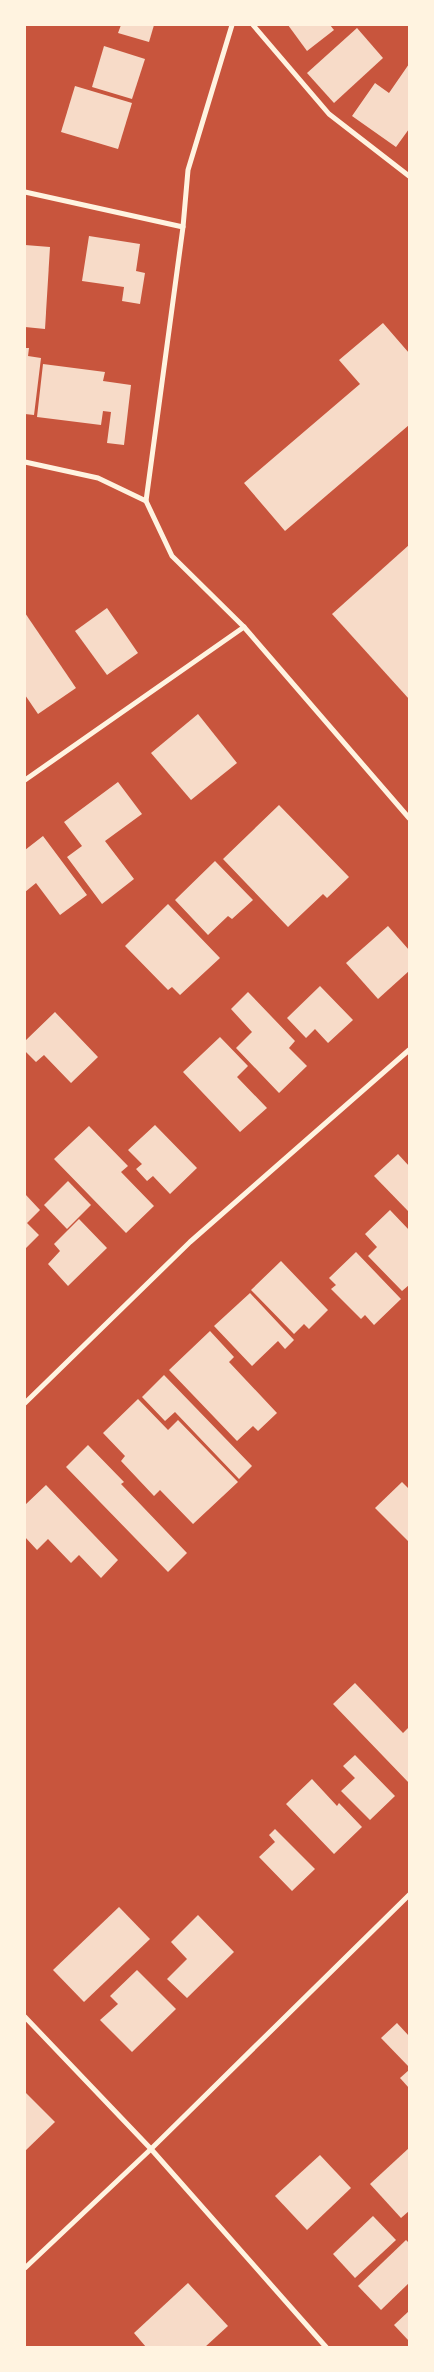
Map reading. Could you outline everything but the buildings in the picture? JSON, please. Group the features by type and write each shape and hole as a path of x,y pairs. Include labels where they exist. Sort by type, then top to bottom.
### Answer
{"street":[{"path":"232,25 188,170 183,227 146,501 172,556 244,627 409,818"},
{"path":"253,25 329,114 409,176"},
{"path":"25,192 183,227"},
{"path":"25,462 98,478 146,501"},
{"path":"25,780 244,627"},
{"path":"25,1403 190,1242 409,1050"},
{"path":"25,2268 151,2149 409,1895"},
{"path":"25,2017 151,2149 326,2347"}]}
